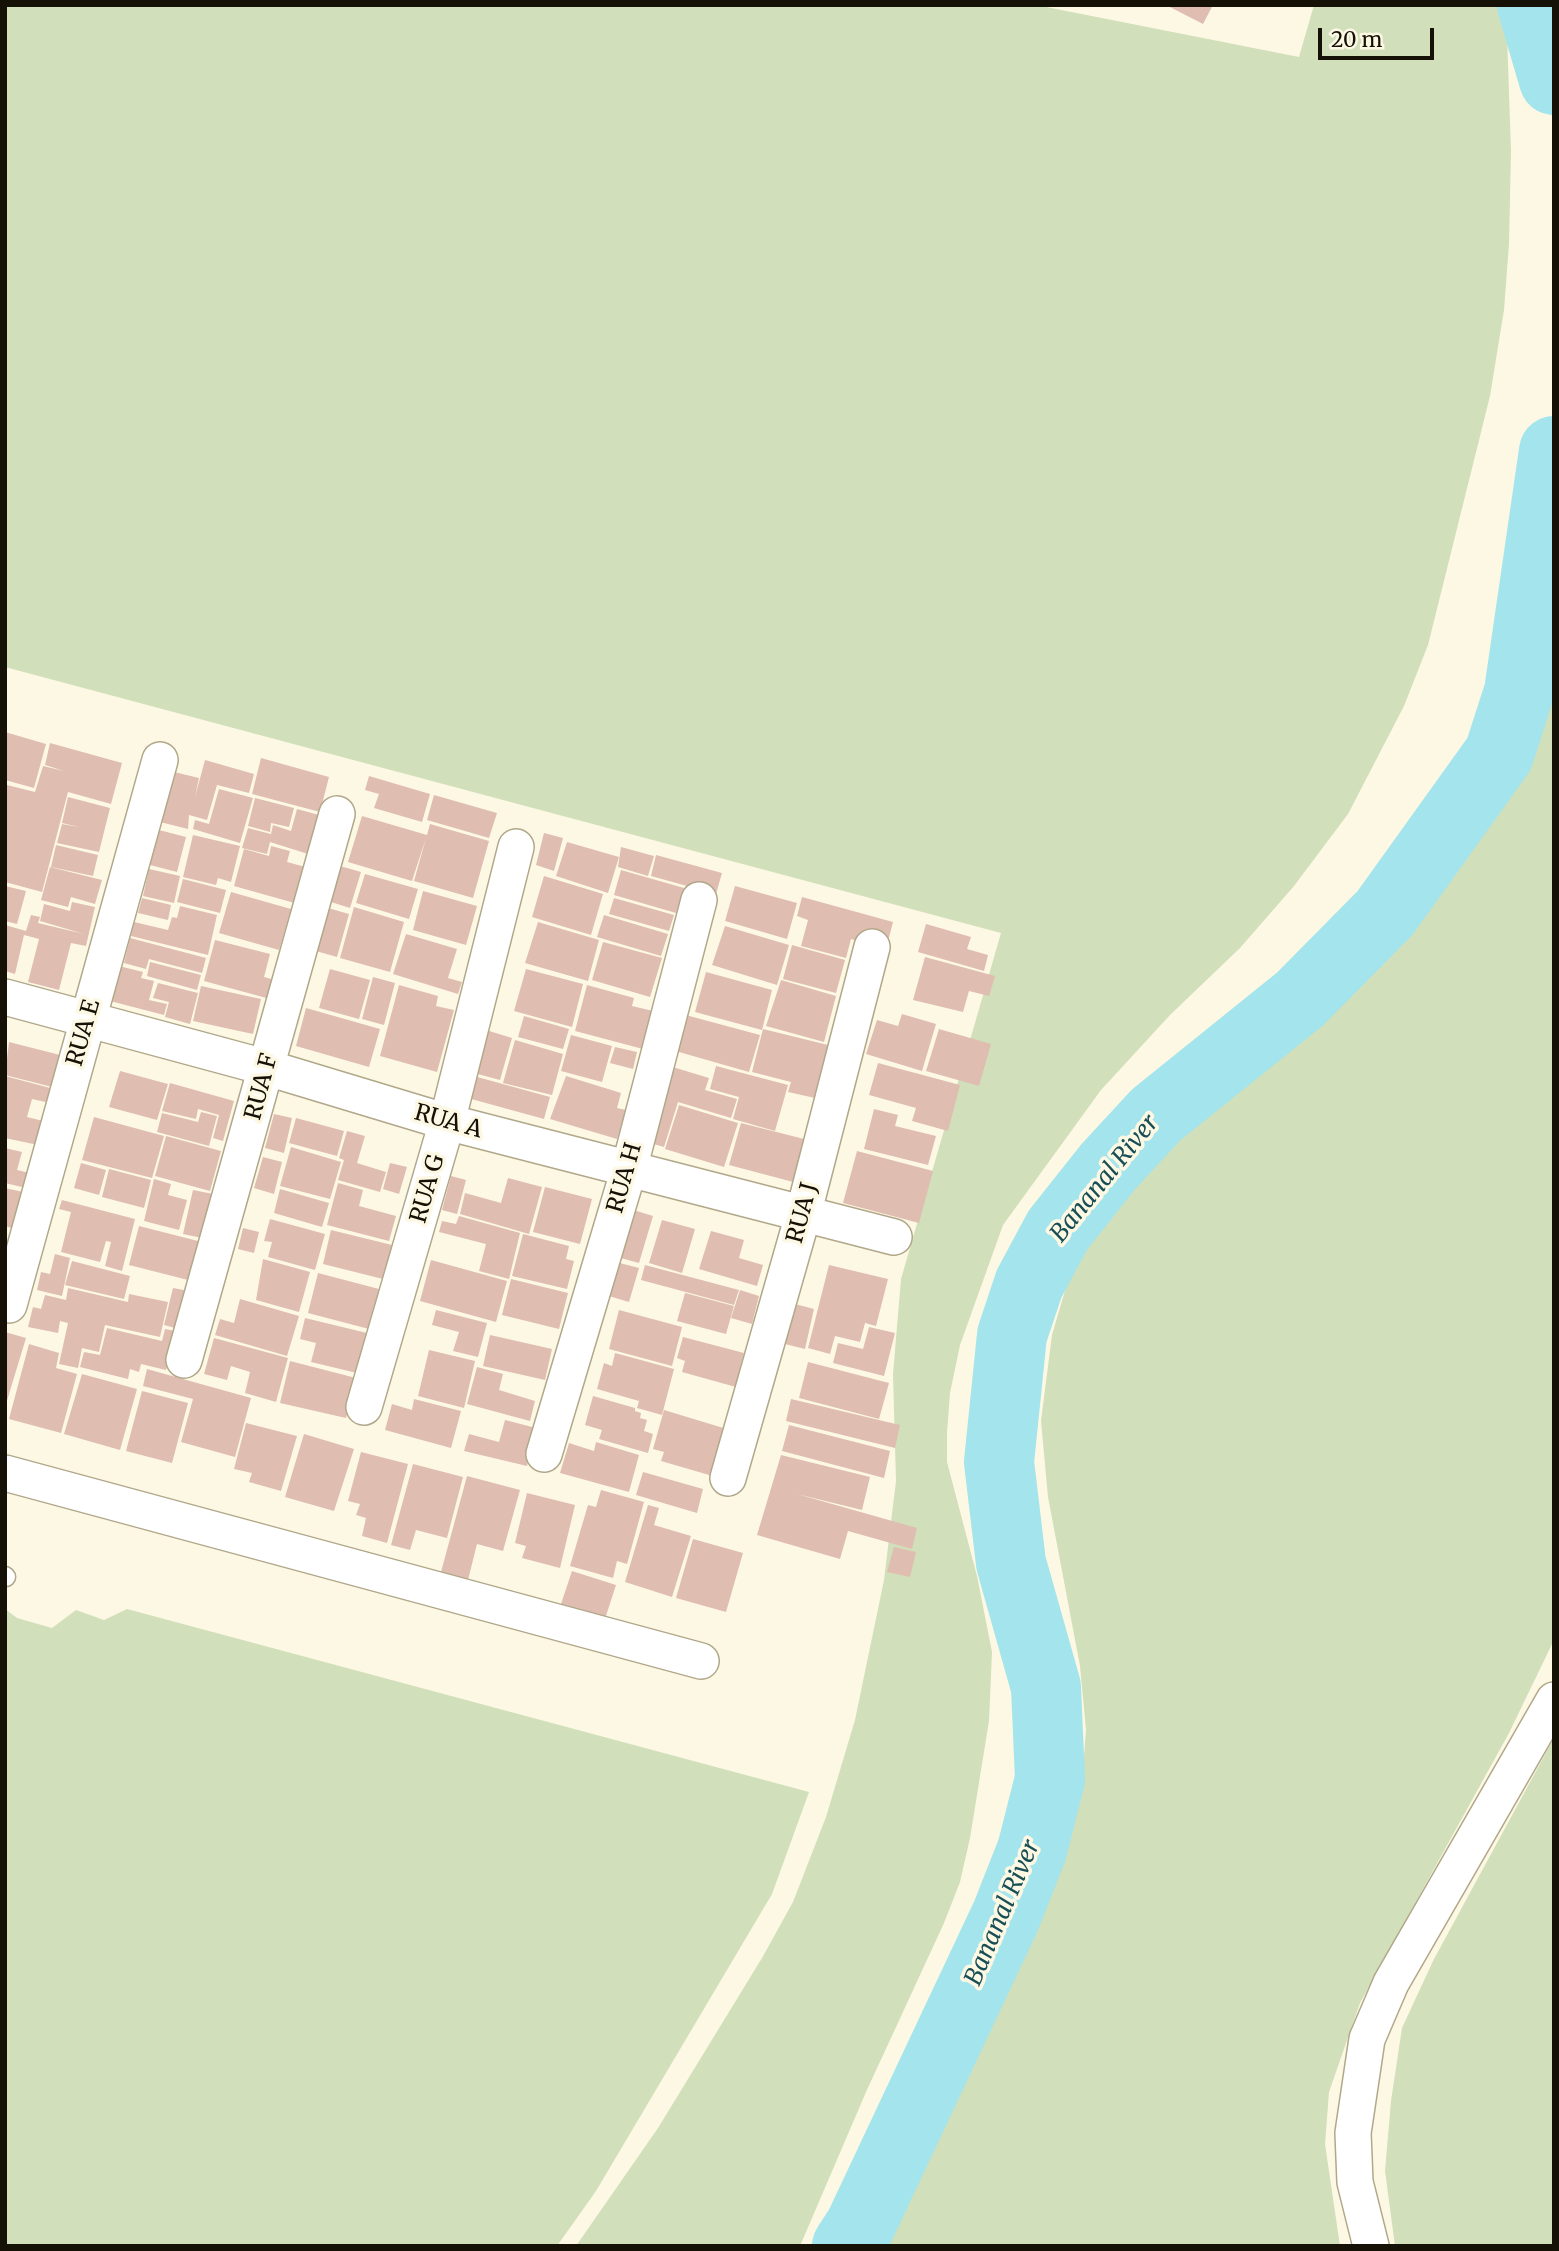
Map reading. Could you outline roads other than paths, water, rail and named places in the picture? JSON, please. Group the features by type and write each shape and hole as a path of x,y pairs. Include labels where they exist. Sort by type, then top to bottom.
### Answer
{"street":[{"name":"RUA E","path":"9,1305 160,760"},
{"name":"RUA F","path":"184,1360 337,814"},
{"name":"RUA G","path":"365,1407 447,1122 516,847"},
{"name":"RUA H","path":"544,1454 629,1169 699,900"},
{"name":"RUA J","path":"728,1478 803,1215 872,947"},
{"name":"RUA A","path":"5,997 268,1068 447,1122 894,1237"},
{"path":"5,1473 701,1661"},
{"path":"1371,2246 1355,2182 1353,2133 1367,2039 1391,1983 1554,1700"}],"waterway":[{"name":"Bananal River","path":"1532,5 1554,80"},
{"name":"Bananal River","path":"847,2246 860,2226 1006,1916 1032,1850 1050,1779 1046,1687 1011,1563 999,1462 1012,1335 1029,1284 1058,1230 1108,1167 1156,1115 1300,999 1385,913 1499,754 1519,692 1554,451"}]}
